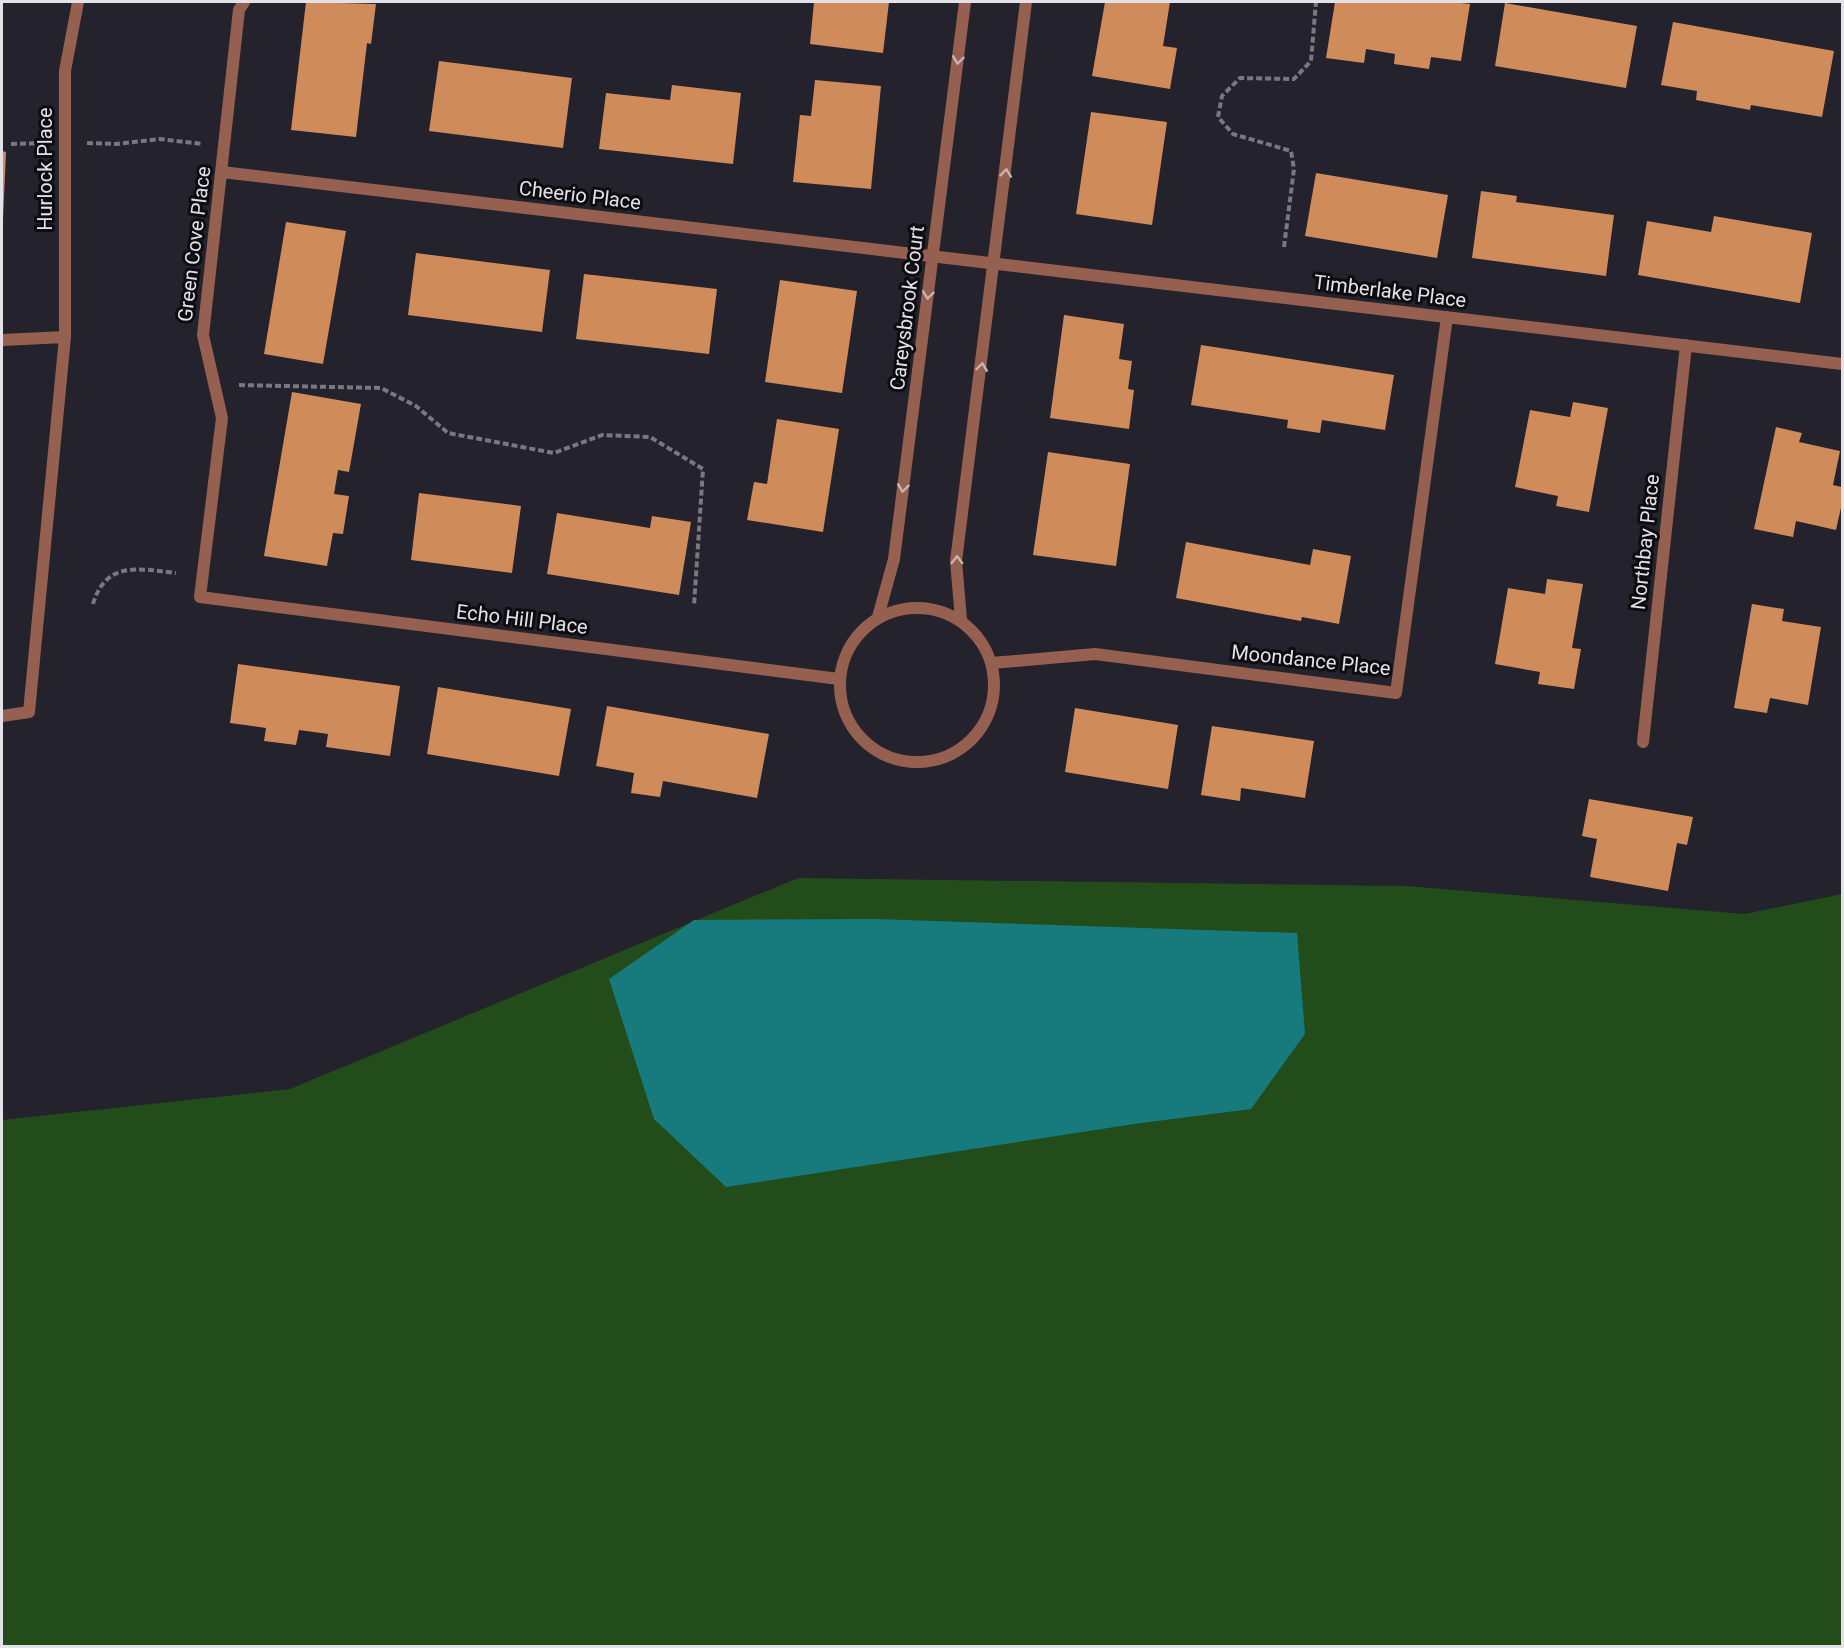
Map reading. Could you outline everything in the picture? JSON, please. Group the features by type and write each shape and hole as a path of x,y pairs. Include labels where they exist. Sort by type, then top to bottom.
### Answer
{"street":[{"name":"Hurlock Place","path":"2,717 29,712 65,337 63,142 65,71 78,2"},
{"name":"Green Cove Place","path":"200,597 222,418 203,335 239,10 244,2"},
{"name":"Careysbrook Court","path":"878,617 894,559 965,2"},
{"path":"961,618 956,561 1026,2"},
{"name":"Cheerio Place","path":"222,172 933,256"},
{"name":"Timberlake Place","path":"933,256 1842,364"},
{"name":"Moondance Place","path":"992,663 1095,654 1396,693 1447,317"},
{"path":"2,340 65,337"},
{"name":"Northbay Place","path":"1643,742 1686,345"},
{"name":"Echo Hill Place","path":"200,597 839,679"},
{"path":"924,607 961,618 980,638 992,663 995,688 989,714 965,746 942,759 916,763 890,759 864,742 847,721 839,679 843,658 857,635 878,617 897,609 924,607"}],"path":[{"path":"1284,247 1294,169 1291,151 1233,134 1218,117 1222,96 1240,78 1293,79 1311,60 1316,2"},
{"path":"11,144 63,142 116,144 160,139 225,144"},
{"path":"239,385 381,388 416,406 448,433 554,453 602,435 650,437 703,469 694,606"},
{"path":"93,604 97,591 104,581 121,571 135,568 177,573"}],"green space":[{"path":"798,878 1406,886 1745,914 1842,894 1842,1646 2,1646 2,1120 290,1089"}],"water":[{"path":"875,919 1297,933 1305,1034 1251,1109 1134,1124 726,1187 654,1119 609,979 694,920"}],"building":[{"path":"306,2 376,4 371,44 367,43 356,137 291,130"},
{"path":"814,2 889,2 883,53 810,44"},
{"path":"1105,2 1170,2 1163,46 1177,48 1170,89 1092,76"},
{"path":"1335,2 1470,4 1461,61 1431,57 1429,69 1394,64 1395,54 1366,49 1364,63 1326,58"},
{"path":"1505,3 1637,26 1626,88 1495,66"},
{"path":"1673,22 1834,51 1822,117 1751,105 1750,110 1696,100 1697,91 1661,85"},
{"path":"439,61 572,78 563,148 429,131"},
{"path":"815,80 881,86 871,189 793,182 800,115 811,116"},
{"path":"672,85 741,93 733,164 599,149 606,93 670,100"},
{"path":"1091,112 1167,122 1152,225 1076,214"},
{"path":"2,151 6,152 3,220 2,220"},
{"path":"1316,173 1448,195 1437,258 1305,236"},
{"path":"1481,191 1517,196 1516,202 1614,215 1606,276 1472,258"},
{"path":"1714,216 1812,233 1800,303 1638,275 1647,221 1711,232"},
{"path":"286,222 346,231 323,364 264,354"},
{"path":"416,253 550,270 542,332 408,315"},
{"path":"584,274 717,289 709,354 576,339"},
{"path":"780,280 857,291 842,393 765,382"},
{"path":"1064,315 1124,324 1119,359 1132,361 1128,389 1134,390 1129,429 1050,418"},
{"path":"1201,345 1394,375 1385,430 1322,420 1320,433 1287,428 1288,420 1191,405"},
{"path":"292,392 361,404 349,472 338,470 334,494 349,496 343,534 333,533 327,566 264,556"},
{"path":"1573,402 1608,408 1589,512 1556,506 1558,496 1515,487 1530,410 1570,417"},
{"path":"777,419 839,429 823,532 747,520 754,482 767,484"},
{"path":"1776,427 1802,433 1799,442 1840,451 1833,485 1842,487 1842,503 1836,530 1796,521 1793,537 1754,529"},
{"path":"1048,452 1130,464 1116,566 1033,555"},
{"path":"419,493 521,506 512,573 411,560"},
{"path":"557,513 650,528 652,516 691,522 679,595 547,574"},
{"path":"1186,542 1310,565 1313,549 1351,556 1339,624 1302,617 1301,621 1176,598"},
{"path":"1547,579 1583,584 1572,648 1581,649 1574,689 1538,684 1540,672 1495,664 1508,588 1545,594"},
{"path":"1752,604 1784,609 1782,621 1821,627 1808,705 1770,698 1767,713 1734,708"},
{"path":"238,664 400,686 390,756 326,747 328,734 299,730 296,745 264,741 266,728 230,723"},
{"path":"438,687 571,709 559,776 427,754"},
{"path":"607,706 769,734 757,798 663,781 660,797 631,793 634,773 596,766"},
{"path":"1075,708 1178,725 1168,789 1065,772"},
{"path":"1212,726 1314,741 1305,798 1241,788 1240,801 1201,795"},
{"path":"1589,799 1693,817 1687,845 1677,843 1668,891 1590,877 1597,839 1582,836"}]}
